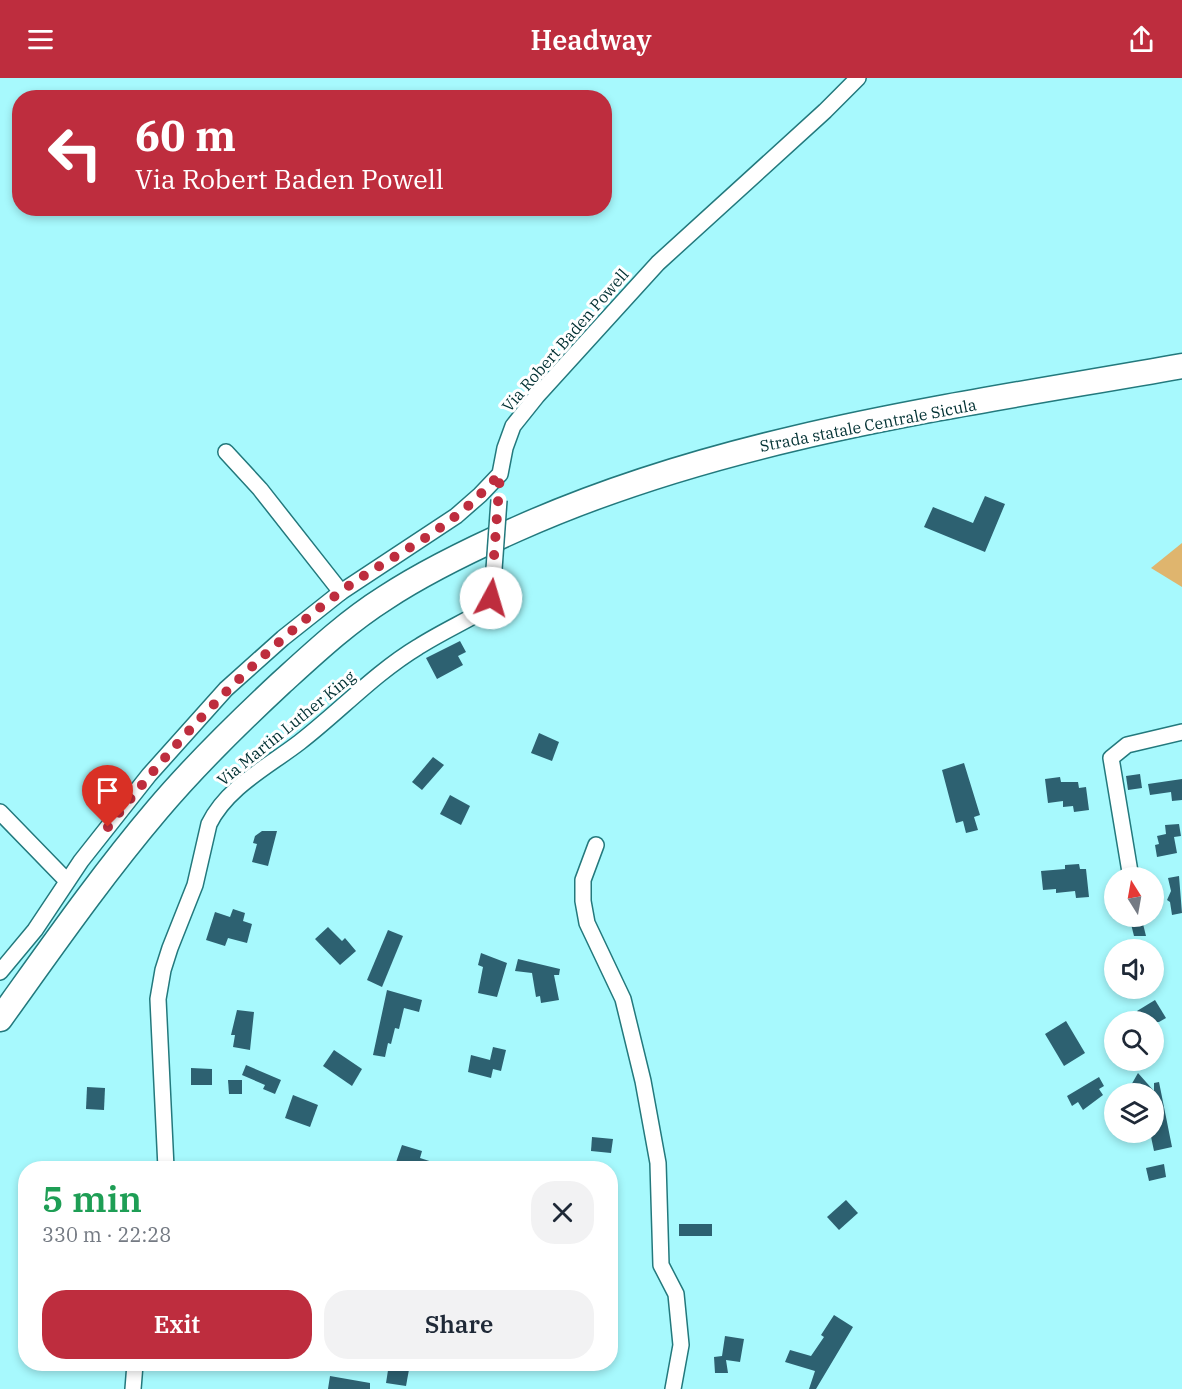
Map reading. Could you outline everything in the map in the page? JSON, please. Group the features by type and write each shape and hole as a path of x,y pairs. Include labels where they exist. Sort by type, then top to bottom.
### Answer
{"main road":[{"name":"Strada statale Centrale Sicula","path":"0,1019 85,900 158,808 236,724 318,648 384,598 471,549 560,510 634,482 774,442 1182,366"}],"street":[{"name":"Via Robert Baden Powell","path":"499,500 500,474 505,448 513,426 646,275 858,78"},
{"path":"226,452 260,489 341,592"},
{"path":"0,972 35,930 67,881 149,775 226,690 283,638 341,592 456,516 500,474"},
{"name":"Via Martin Luther King","path":"166,1161 158,999 163,970 195,885 209,824 214,815 239,788 298,743 357,693 418,647 486,609 493,583 499,500"},
{"path":"1129,867 1111,758 1127,745 1182,732"},
{"path":"0,812 67,881"},
{"path":"596,846 583,880 583,901 587,923 623,999 644,1081 658,1163 662,1264 676,1294 681,1345 673,1389"},
{"path":"133,1389 134,1371"}],"shaded area":[{"path":"1182,543 1182,587 1151,568"}],"building":[{"path":"985,496 1005,504 985,552 924,527 933,507 973,523"},
{"path":"460,641 466,652 458,656 463,665 437,679 426,658"},
{"path":"539,733 559,742 552,761 531,753"},
{"path":"433,757 444,765 422,790 412,782"},
{"path":"964,763 980,815 974,817 978,830 966,833 963,821 956,823 942,770"},
{"path":"1140,774 1142,788 1128,790 1126,776"},
{"path":"1060,777 1061,782 1078,782 1079,788 1086,787 1089,810 1074,812 1073,806 1063,807 1063,801 1048,803 1045,779"},
{"path":"1182,779 1182,800 1172,801 1171,792 1150,795 1148,784"},
{"path":"450,795 470,806 461,825 440,814"},
{"path":"1179,824 1181,836 1174,837 1177,853 1157,857 1155,845 1159,844 1157,836 1166,834 1165,825"},
{"path":"262,831 277,831 268,866 252,862 257,844 253,843 255,836"},
{"path":"1079,864 1080,869 1086,869 1089,897 1076,898 1075,891 1056,893 1056,889 1043,890 1041,871 1065,869 1065,865"},
{"path":"1179,876 1182,913 1172,915 1170,902 1167,900 1171,891 1168,878"},
{"path":"233,909 245,913 243,921 252,924 247,943 228,938 225,946 206,940 215,912 230,917"},
{"path":"328,927 342,941 345,938 356,951 340,965 315,939"},
{"path":"1132,927 1144,927 1146,936 1134,936"},
{"path":"388,930 403,936 382,987 367,980"},
{"path":"481,953 507,963 497,997 478,993 483,967 478,965"},
{"path":"518,959 560,969 559,975 554,975 559,1000 541,1003 540,996 536,997 532,973 515,971"},
{"path":"387,990 422,1000 419,1012 404,1008 399,1029 395,1028 385,1057 373,1055"},
{"path":"1155,1000 1162,1011 1137,1011"},
{"path":"237,1010 254,1012 250,1050 233,1047 235,1035 231,1035"},
{"path":"1066,1021 1085,1053 1064,1066 1045,1034"},
{"path":"493,1047 506,1050 501,1071 493,1069 491,1078 468,1072 471,1055 490,1060"},
{"path":"334,1050 362,1069 352,1086 323,1066"},
{"path":"246,1065 281,1080 275,1094 263,1089 265,1085 242,1075"},
{"path":"191,1068 212,1069 212,1085 191,1085"},
{"path":"1138,1073 1147,1083 1132,1083"},
{"path":"1099,1077 1104,1086 1099,1089 1103,1095 1083,1110 1078,1102 1072,1106 1067,1096"},
{"path":"228,1080 242,1080 242,1094 229,1094"},
{"path":"87,1087 105,1088 104,1110 86,1109"},
{"path":"293,1095 318,1105 310,1127 285,1118"},
{"path":"1164,1107 1172,1147 1154,1151 1152,1143 1164,1143"},
{"path":"592,1137 613,1139 611,1153 591,1151"},
{"path":"402,1145 422,1151 420,1158 429,1161 396,1161"},
{"path":"1164,1164 1166,1177 1149,1181 1146,1168"},
{"path":"846,1200 858,1213 839,1230 827,1217"},
{"path":"679,1224 712,1224 712,1236 679,1236"},
{"path":"834,1315 853,1327 816,1389 809,1389 815,1371 785,1362 790,1350 811,1356 824,1337 821,1335"},
{"path":"725,1336 744,1339 740,1362 726,1360 728,1373 715,1373 714,1357 722,1356"},
{"path":"388,1371 409,1371 406,1386 386,1383"},
{"path":"330,1376 370,1383 370,1389 328,1389"}],"route":[{"path":"108,827 149,775 226,690 283,638 341,592 456,516 500,474 491,598"}]}
